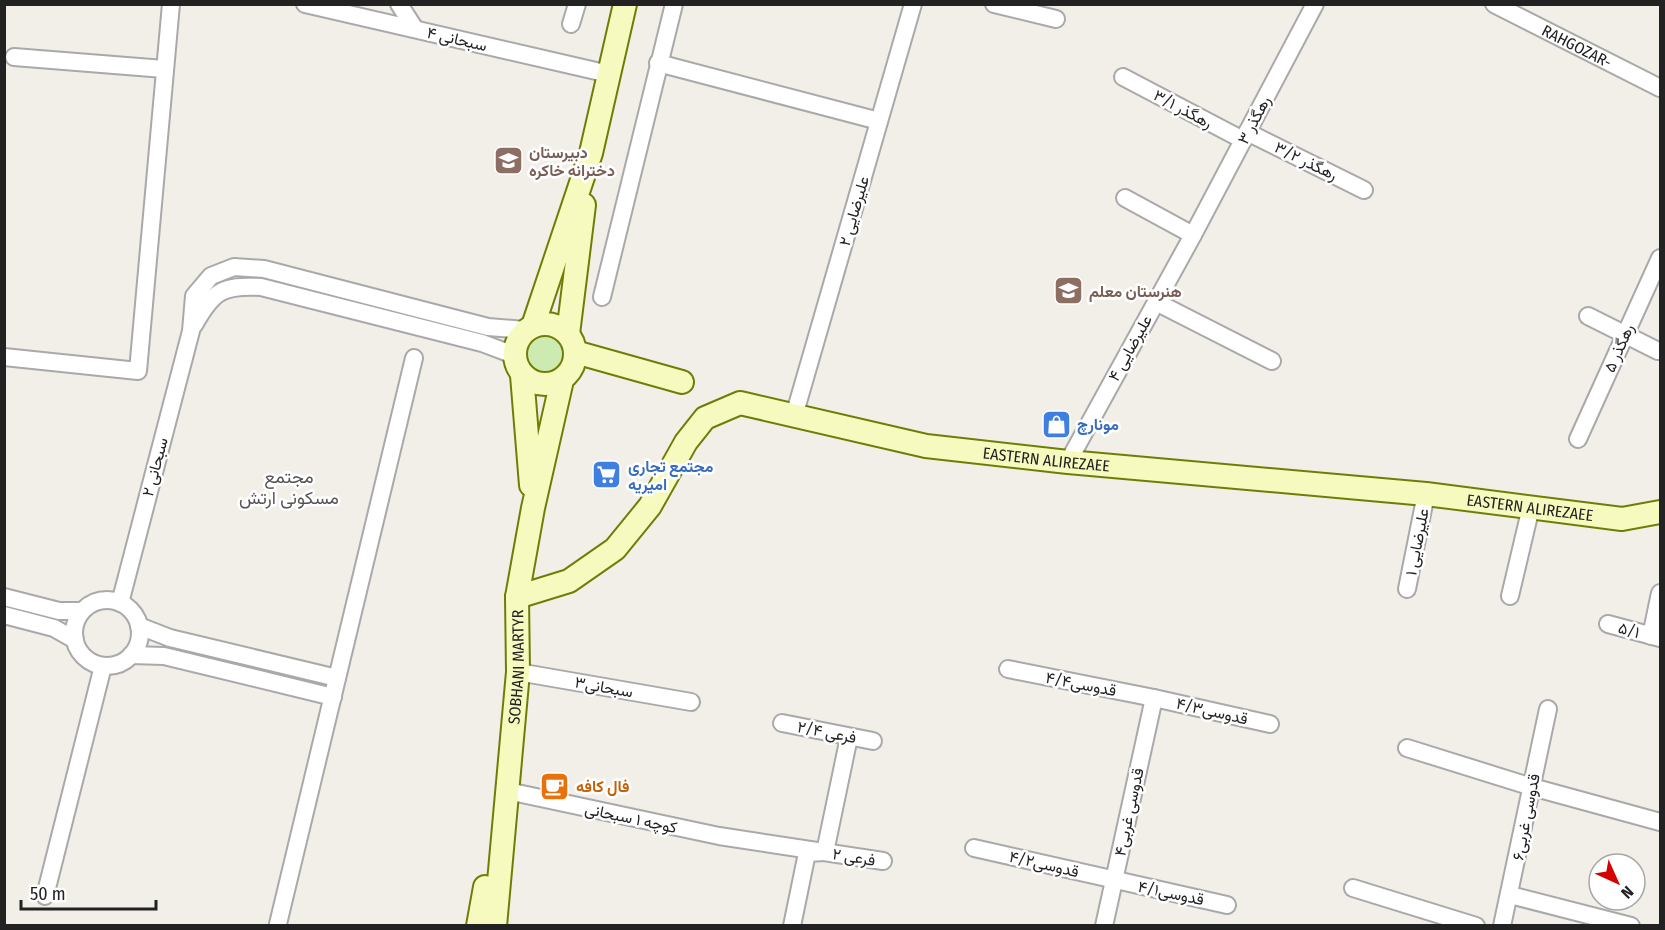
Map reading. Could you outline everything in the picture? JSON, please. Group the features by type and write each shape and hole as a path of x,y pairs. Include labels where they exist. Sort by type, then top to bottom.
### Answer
{"street":[{"path":"4,357 138,371 171,4"},
{"name":"سبحانی ۴","path":"305,4 328,7 609,74"},
{"path":"399,4 416,29"},
{"path":"572,24 577,4"},
{"path":"518,365 515,345 530,328 591,153 625,4"},
{"path":"602,297 674,4"},
{"name":"۲ علیرضایی","path":"794,416 913,4"},
{"path":"994,4 1056,20"},
{"name":"۳ رهگذر","path":"1193,235 1315,4"},
{"name":"RAHGOZAR-","path":"1494,4 1660,88"},
{"path":"14,57 164,69"},
{"path":"658,63 879,121"},
{"name":"۳/۱ رهگذر","path":"1123,77 1245,136"},
{"name":"۳/۲ رهگذر","path":"1245,136 1365,189"},
{"path":"191,331 207,303 222,292 237,285 261,286 482,343 518,365 531,381 552,384 562,380 574,362 572,343 591,153"},
{"path":"1125,198 1193,235"},
{"name":"۴ علیرضایی","path":"1068,462 1193,235"},
{"name":"۵ رهگذر","path":"1578,439 1660,258"},
{"path":"191,331 194,296 211,276 234,267 264,269 488,327 530,328 550,324 560,327 572,343 682,382"},
{"path":"297,296 301,279"},
{"path":"1156,302 1272,361"},
{"path":"1588,316 1658,351"},
{"name":"سبحانی ۲","path":"120,603 191,331"},
{"path":"278,924 414,358"},
{"name":"SOBHANI MARTYR","path":"518,365 533,508"},
{"name":"SOBHANI MARTYR","path":"495,926 518,672 517,597 533,508 562,380"},
{"name":"EASTERN ALIREZAEE","path":"517,597 569,581 615,549 650,506 686,442 705,418 740,403 926,446 1068,462 1426,494 1622,519 1660,512"},
{"name":"۱ علیرضایی","path":"1407,589 1426,494"},
{"path":"1510,596 1531,507"},
{"path":"1656,637 1660,592"},
{"path":"4,597 59,611 82,611"},
{"path":"110,600 120,603 135,616 139,626 137,646 123,662 103,666 93,663 78,649 74,629 76,619 90,604 110,600"},
{"path":"4,615 54,628 75,640"},
{"name":"۵/۱","path":"1608,624 1656,637"},
{"path":"139,626 170,638 337,678"},
{"path":"131,655 164,656 333,697"},
{"path":"45,896 103,666"},
{"name":"قدوسی۴/۴","path":"1008,669 1154,698"},
{"name":"سبحانی۳","path":"518,672 691,702"},
{"name":"قدوسی۴/۳","path":"1154,698 1270,724"},
{"name":"قدوسی غربی۴","path":"1104,926 1154,698"},
{"name":"قدوسی غربی۶","path":"1503,926 1548,709"},
{"name":"فرعی ۲/۴","path":"782,723 873,741"},
{"path":"792,926 807,853 825,852 849,737"},
{"path":"1407,748 1532,787 1660,822"},
{"name":"کوچه ۱ سبحانی","path":"508,791 719,836 825,852"},
{"name":"SOBHANI MARTYR","path":"478,926 493,839 504,828"},
{"name":"قدوسی۴/۲","path":"974,848 1114,881"},
{"name":"فرعی ۲","path":"825,852 883,861"},
{"name":"قدوسی۴/۱","path":"1114,881 1227,905"},
{"path":"1353,888 1476,926"},
{"path":"1510,895 1631,926"}],"green space":[{"path":"544,335 558,340 563,354 558,368 544,373 530,368 525,354 530,340"}],"place":[{"name":"دبیرستان دخترانه خاکره","path":"508,161"},
{"name":"هنرستان معلم","path":"1068,291"},
{"name":"مونارچ","path":"1056,424"},
{"name":"مجتمع تجاری امیریه","path":"607,475"},
{"name":"فال کافه","path":"555,786"}],"district":[{"name":"مجتمع مسکونی ارتش","path":"289,487"}]}
